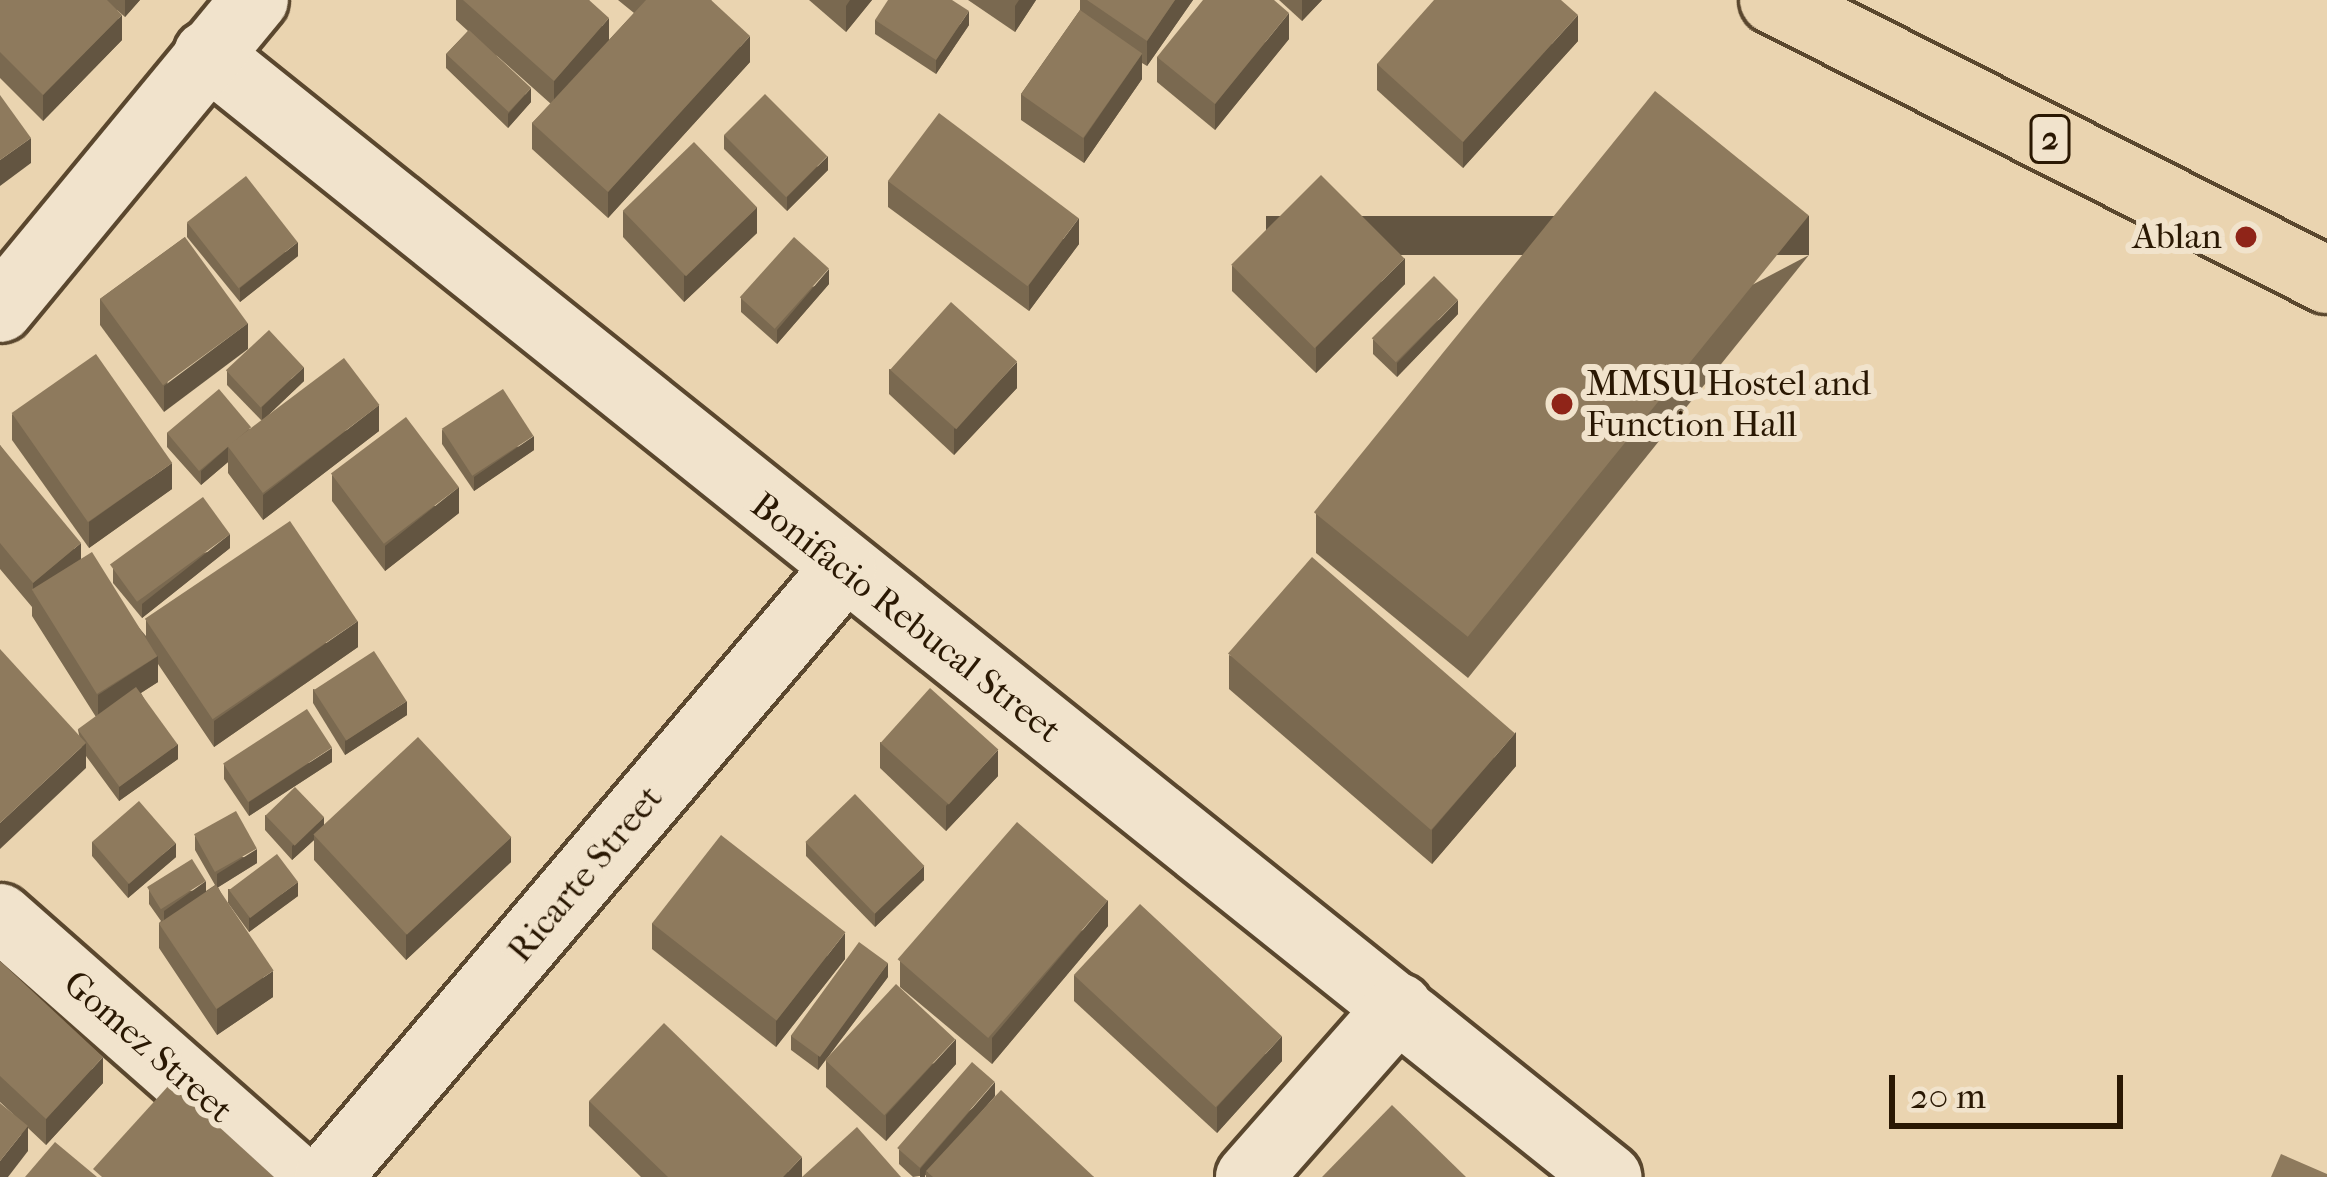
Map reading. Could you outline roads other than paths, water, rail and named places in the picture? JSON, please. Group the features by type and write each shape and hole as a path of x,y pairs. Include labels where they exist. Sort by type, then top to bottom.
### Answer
{"highway":[{"name":"2","path":"1773,0 2327,280"}],"street":[{"path":"0,309 256,0"},
{"name":"Bonifacio Rebucal Street","path":"207,55 843,570 1608,1177"},
{"name":"Ricarte Street","path":"328,1177 843,570"},
{"name":"Gomez Street","path":"0,917 295,1177"},
{"path":"1249,1177 1399,1007"}],"place":[{"name":"Ablan","path":"2246,237"},
{"name":"MMSU Hostel and Function Hall","path":"1562,404"}]}
